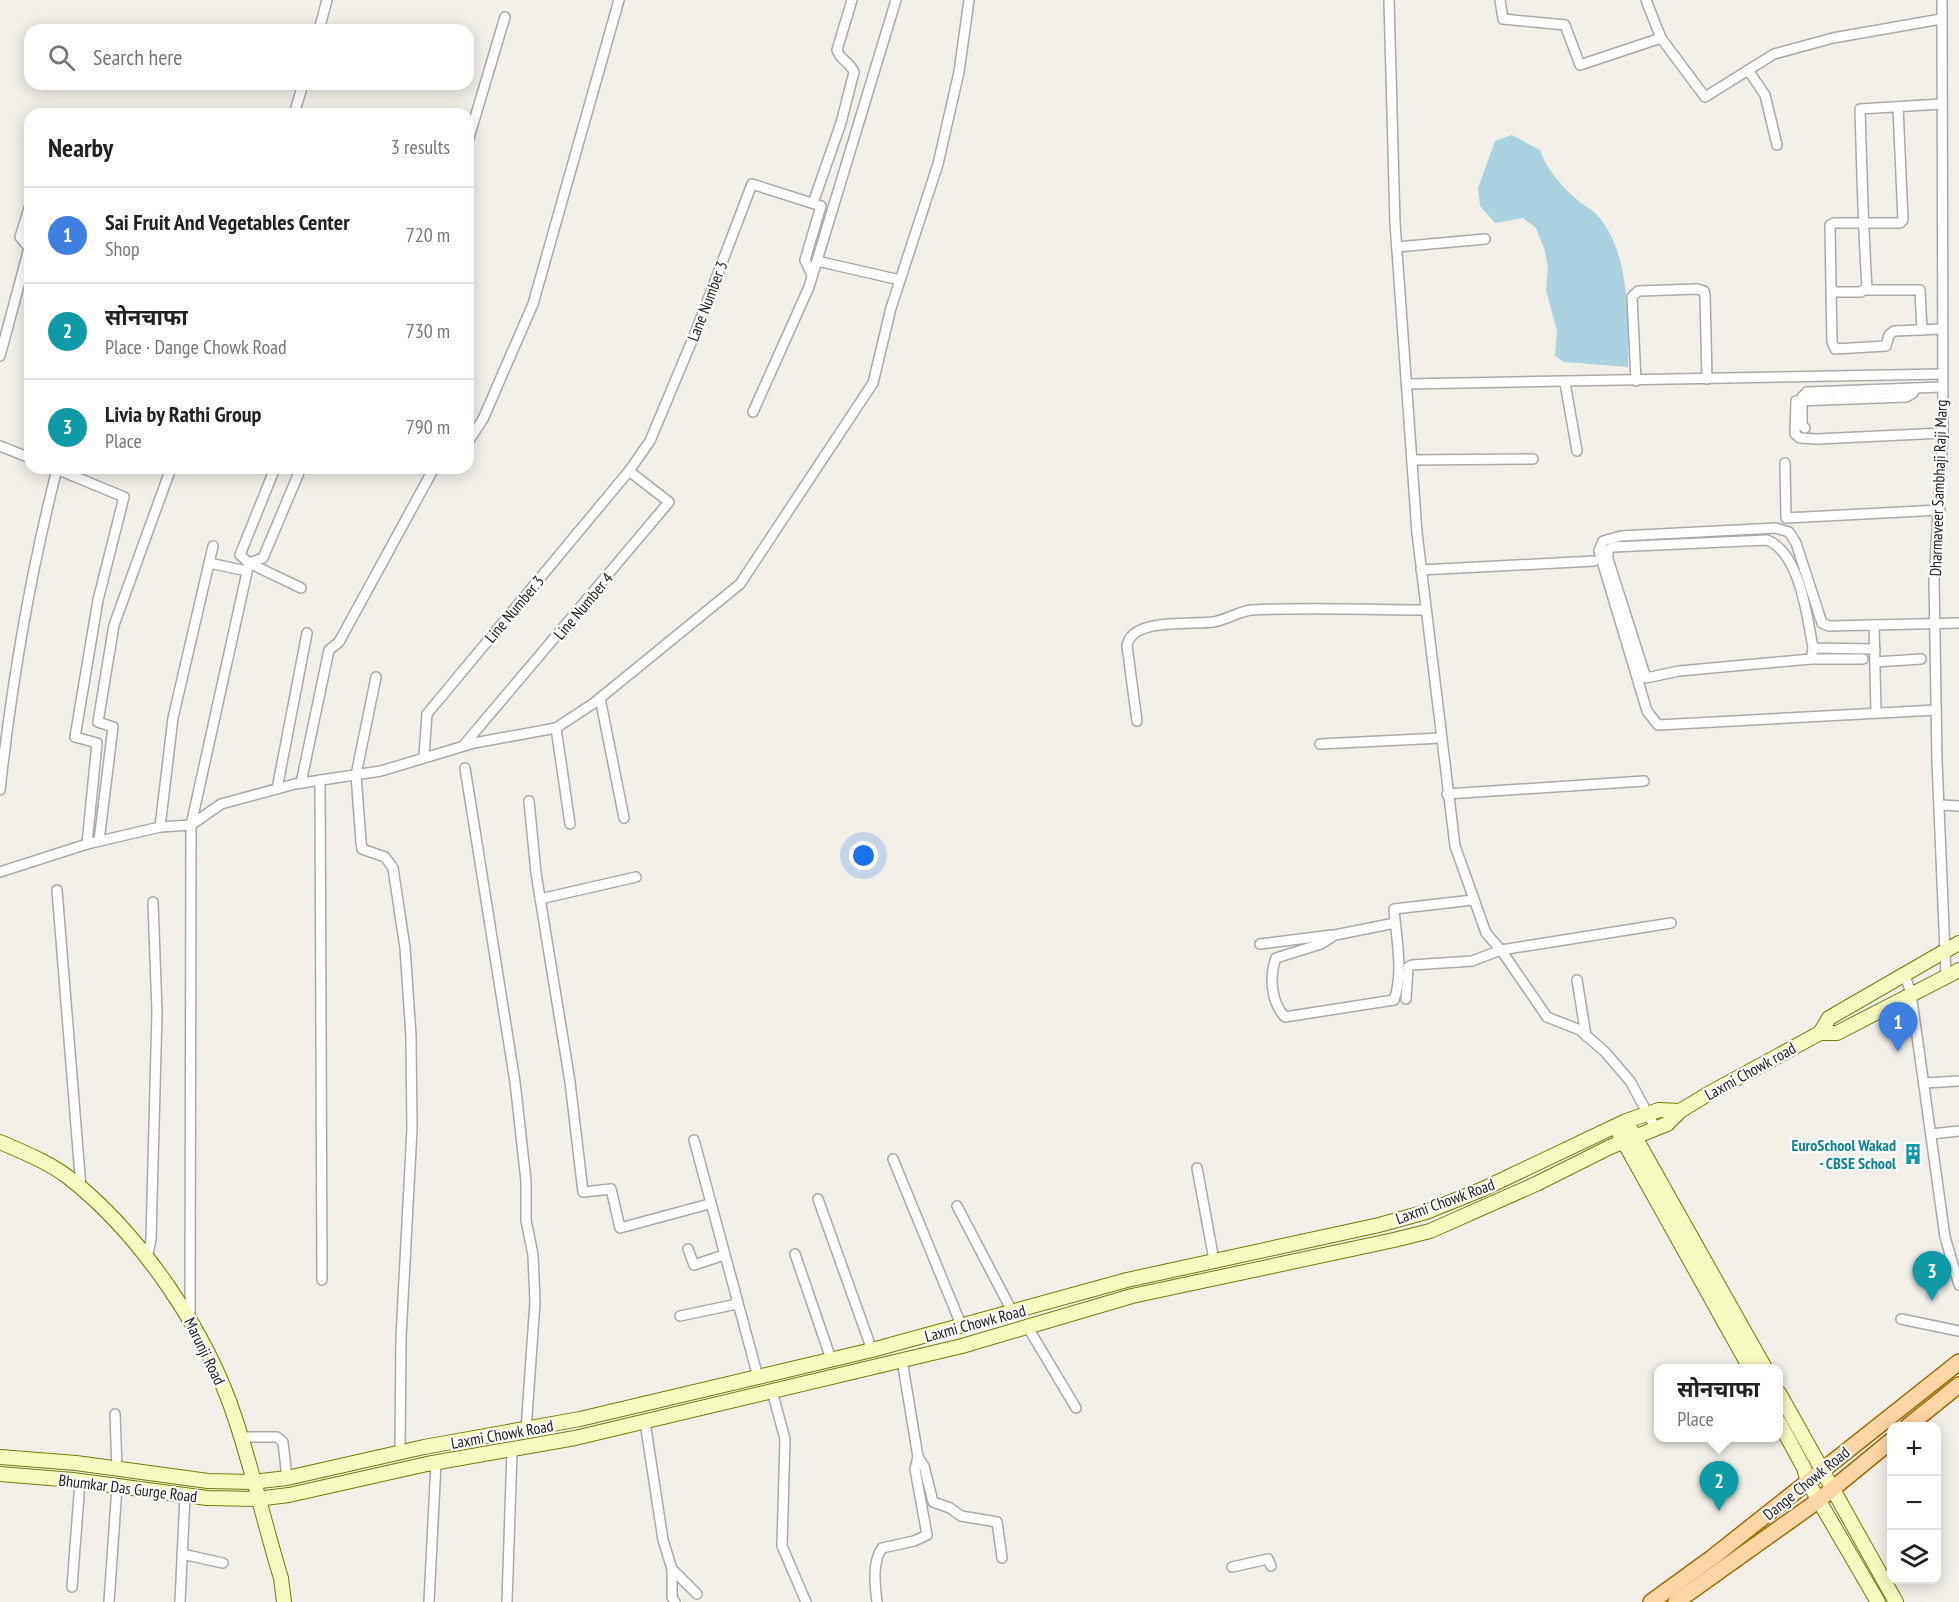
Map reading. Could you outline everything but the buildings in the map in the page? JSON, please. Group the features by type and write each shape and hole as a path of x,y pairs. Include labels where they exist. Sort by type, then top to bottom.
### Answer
{"main road":[{"name":"Laxmi Chowk road","path":"1820,1033 1829,1018 1959,943"},
{"name":"Laxmi Chowk road","path":"1656,1129 1667,1124 1680,1111 1820,1033 1837,1033 1953,973"},
{"name":"Laxmi Chowk Road","path":"252,1482 287,1478 400,1452 529,1430 872,1350 1127,1280 1379,1225 1426,1212 1484,1189 1620,1123 1646,1113 1659,1110 1680,1111"},
{"path":"1620,1123 1763,1364"},
{"name":"Laxmi Chowk Road","path":"257,1499 290,1495 436,1463 534,1447 645,1422 1003,1334 1132,1296 1430,1231 1536,1184 1629,1138 1656,1129"},
{"path":"1629,1138 1748,1364"},
{"name":"Marunji Road","path":"0,1142 32,1155 81,1188 121,1228 190,1317 221,1384 240,1437 281,1578 284,1602"},
{"path":"1003,1334 1006,1315"},
{"name":"Dange Chowk Road","path":"1651,1602 1808,1482 1959,1362"},
{"path":"758,1377 767,1393"},
{"path":"1913,1422 1959,1385"},
{"path":"1783,1401 1896,1602"},
{"path":"1783,1429 1804,1468 1808,1482 1878,1602"},
{"path":"529,1430 534,1447"},
{"name":"Dange Chowk Road","path":"1676,1602 1819,1500 1887,1444"},
{"name":"Bhumkar Das Gurge Road","path":"0,1457 82,1464 208,1481 252,1482"},
{"path":"80,1482 82,1464"},
{"name":"Bhumkar Das Gurge Road","path":"0,1474 185,1496 257,1499"}],"street":[{"path":"321,24 327,0"},
{"path":"474,433 483,419 533,304 619,0"},
{"path":"812,275 805,260 821,206 813,203 841,123 854,72 851,64 839,57 837,50 852,0"},
{"path":"753,412 817,261 896,0"},
{"path":"0,872 99,841 160,827 191,825 221,804 277,789 301,783 381,771 424,756 556,728 600,698 740,584 873,383 900,280 938,164 959,72 969,0"},
{"path":"1389,0 1397,247 1412,460 1421,570 1455,846 1486,933 1501,950 1547,1017 1586,1036 1605,1052 1630,1082 1656,1129"},
{"path":"1500,0 1503,19 1565,25 1580,65 1661,38"},
{"path":"1646,0 1661,38 1705,97 1774,54 1941,19"},
{"name":"Dharmaveer Sambhaji Raji Marg","path":"1942,0 1943,433 1934,579 1934,624 1943,951 1953,973"},
{"path":"474,121 506,17"},
{"path":"1748,70 1765,95 1777,145"},
{"path":"296,108 301,90"},
{"path":"1865,290 1860,111 1941,104"},
{"path":"1898,107 1903,220 1900,223 1834,223 1828,227 1832,342 1835,349 1886,346 1891,332 1941,329"},
{"name":"Lane Number 3","path":"629,471 650,441 696,331 752,184 813,203"},
{"path":"24,224 20,237 24,242"},
{"path":"1397,247 1485,239"},
{"path":"817,261 900,280"},
{"path":"0,356 24,267"},
{"path":"1636,381 1632,297 1638,291 1697,289 1704,291 1705,296 1707,379"},
{"path":"1831,290 1856,292 1920,290 1922,330"},
{"path":"1407,384 1565,383 1942,374"},
{"path":"1565,383 1577,451"},
{"path":"1942,387 1915,388 1906,397 1794,402 1795,434 1800,438 1943,433"},
{"path":"1802,401 1802,425 1805,428"},
{"path":"0,446 24,456"},
{"path":"1412,460 1533,459"},
{"path":"1785,463 1786,518 1940,510"},
{"name":"Line Number 4","path":"462,747 669,502 629,471"},
{"name":"Line Number 3","path":"424,756 427,714 629,471"},
{"path":"0,790 10,698 27,596 54,474"},
{"path":"67,474 124,497 98,600 75,737 97,743 87,844"},
{"path":"99,841 113,727 98,722 114,625 169,474"},
{"path":"190,1317 191,825 248,567 240,555 273,474"},
{"path":"248,567 263,558 298,474"},
{"path":"301,783 329,650 339,642 431,474"},
{"path":"1936,710 1658,725 1647,711 1599,551 1603,541 1622,536 1776,528 1789,532 1796,543 1822,623 1829,626 1959,623"},
{"path":"1811,659 1813,648 1796,575 1784,550 1777,544 1767,540 1613,547 1608,550 1608,559 1646,678 1679,671 1811,659 1863,659"},
{"path":"160,827 173,718 213,546"},
{"path":"1421,570 1594,561"},
{"path":"209,563 248,567 301,588"},
{"path":"1137,721 1127,646 1128,639 1133,634 1161,624 1178,621 1212,622 1250,610 1426,610"},
{"path":"1874,625 1876,712"},
{"path":"277,789 307,633"},
{"path":"1813,648 1875,649"},
{"path":"1875,662 1921,659"},
{"path":"376,677 356,775 362,849 386,857 393,868 405,948 411,1036 412,1129 401,1337 400,1452"},
{"path":"600,698 624,818"},
{"path":"556,728 570,824"},
{"path":"1320,744 1441,738"},
{"path":"465,768 515,1082 526,1181 526,1220 533,1255 535,1302 529,1430"},
{"path":"320,780 322,1280"},
{"path":"1447,794 1644,781"},
{"path":"529,801 540,899 570,1082 583,1192 611,1190 620,1228 709,1204"},
{"path":"1939,806 1959,806"},
{"path":"540,899 636,877"},
{"path":"57,890 81,1188"},
{"path":"1335,935 1321,944 1276,958 1272,970 1275,1007 1285,1017 1394,1000 1398,988 1394,909 1473,900"},
{"path":"147,1260 151,1239 157,1012 153,902"},
{"path":"1260,944 1335,935 1395,923"},
{"path":"1406,999 1408,967 1472,961 1501,950 1671,923"},
{"path":"1905,973 1911,993 1946,1237 1959,1285"},
{"path":"1577,980 1586,1036"},
{"path":"1924,1083 1959,1081"},
{"path":"1931,1134 1959,1131"},
{"path":"694,1140 709,1204 758,1377"},
{"path":"893,1159 962,1327"},
{"path":"1197,1168 1214,1260"},
{"path":"818,1199 872,1350"},
{"path":"957,1206 1006,1315"},
{"path":"688,1249 692,1265 723,1255"},
{"path":"795,1254 831,1359"},
{"path":"680,1316 737,1304"},
{"path":"1901,1319 1959,1331"},
{"path":"1027,1326 1076,1408"},
{"path":"877,1602 875,1587 878,1554 882,1548 914,1541 927,1535 915,1470 918,1457 902,1360"},
{"path":"767,1393 785,1439 782,1546 806,1602"},
{"path":"115,1414 117,1470"},
{"path":"645,1422 663,1540 672,1569 672,1596 675,1602"},
{"path":"240,1437 277,1437 283,1442 287,1478"},
{"path":"507,1602 512,1451"},
{"path":"918,1457 924,1466 933,1502 950,1508 961,1516 997,1522 1002,1558"},
{"path":"429,1602 436,1463"},
{"path":"72,1587 80,1482"},
{"path":"109,1602 117,1487"},
{"path":"180,1602 185,1496"},
{"path":"183,1554 223,1563"},
{"path":"1232,1567 1268,1559 1271,1566"},
{"path":"672,1569 697,1594"}],"water":[{"path":"1512,135 1540,150 1546,164 1561,184 1595,213 1608,230 1622,267 1627,308 1628,367 1564,362 1555,356 1557,331 1546,290 1548,268 1545,251 1536,228 1523,218 1495,223 1480,206 1478,188 1495,141"}],"place":[{"name":"Sai Fruit And Vegetables Center","path":"1898,1052"},
{"name":"EuroSchool Wakad - CBSE School","path":"1913,1154"},
{"name":"Livia by Rathi Group","path":"1932,1301"},
{"name":"सोनचाफा","path":"1719,1511"}]}
